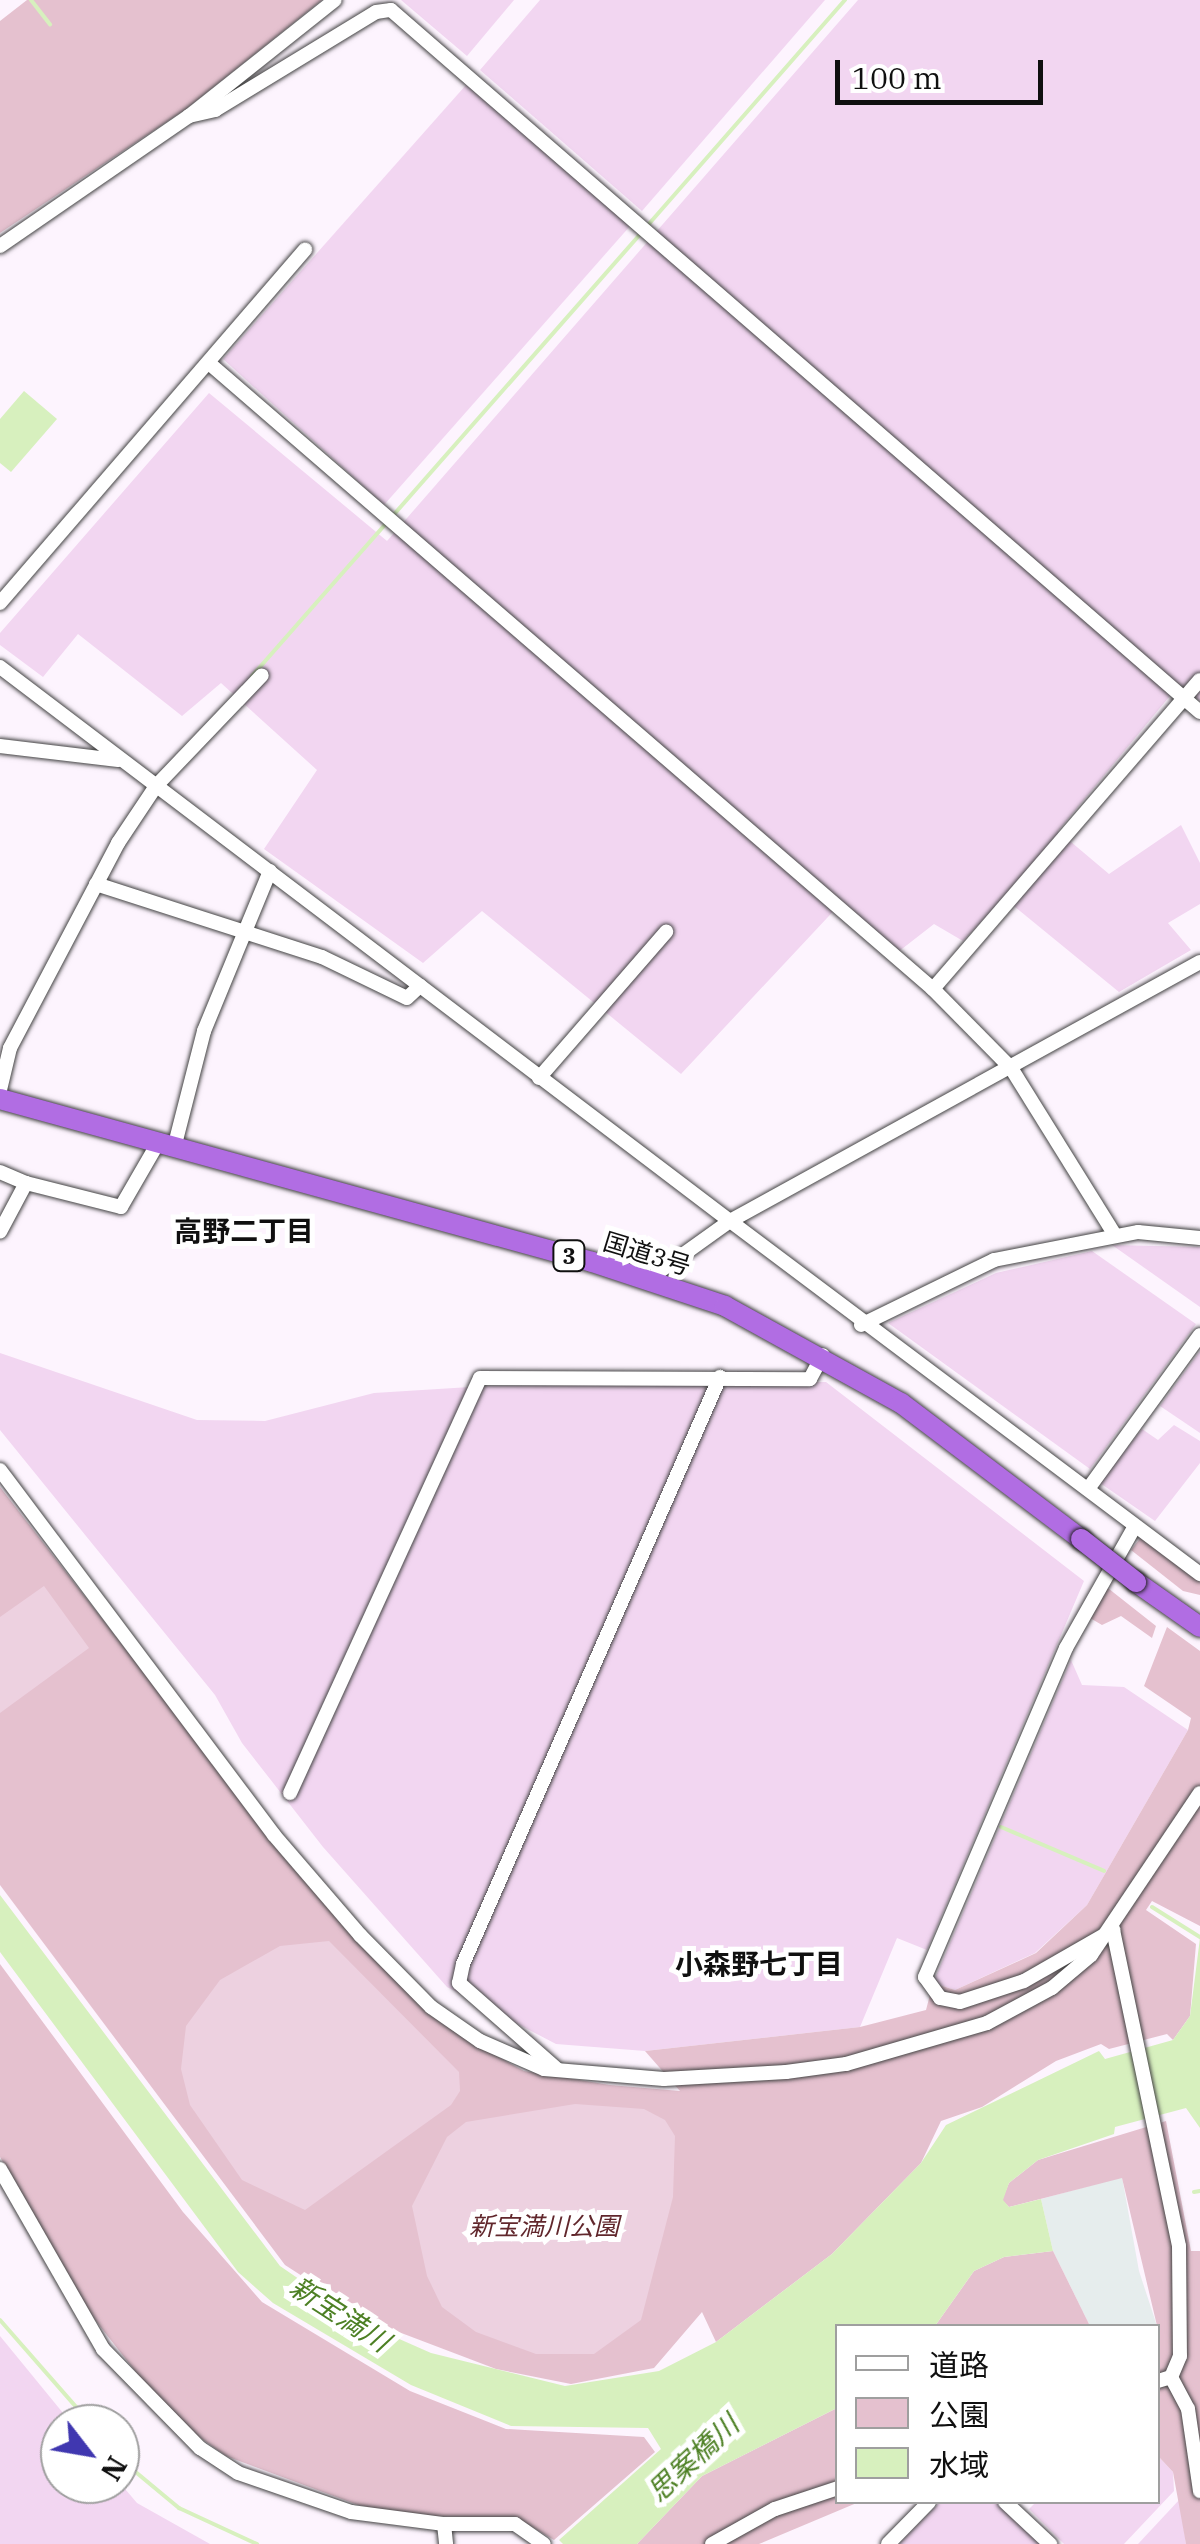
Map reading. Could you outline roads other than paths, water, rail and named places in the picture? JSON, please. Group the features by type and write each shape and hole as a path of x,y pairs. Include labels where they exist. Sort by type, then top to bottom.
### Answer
{"highway":[{"name":"国道3号","path":"0,1099 650,1279 725,1306 823,1356 900,1403 1200,1627"}],"street":[{"path":"0,246 190,116 335,0"},
{"path":"190,116 214,110 376,12 392,10 1200,712"},
{"path":"0,603 305,250"},
{"path":"210,364 933,989 1011,1068 1115,1235"},
{"path":"0,666 861,1325 1200,1574"},
{"path":"0,1090 10,1048 96,884 156,786 262,675"},
{"path":"933,989 1200,680"},
{"path":"0,746 121,760"},
{"path":"0,1172 26,1183 122,1207 166,1145 204,1032 270,871"},
{"path":"96,884 322,957 407,998 420,986"},
{"path":"539,1078 666,932"},
{"path":"650,1279 730,1221 1200,962"},
{"path":"0,1232 26,1183"},
{"path":"861,1325 994,1260 1115,1235 1200,1238"},
{"path":"1088,1489 1200,1334"},
{"path":"290,1793 480,1378 810,1379 823,1356"},
{"path":"562,2073 458,1983 720,1377"},
{"path":"0,1470 274,1835 360,1935 431,2007 480,2040 562,2073 664,2079 846,2064 987,2023 1052,1988 1113,1930 1200,1793"},
{"path":"1113,1930 1024,1981 960,2002 940,1998 926,1977 1066,1648 1097,1583 1136,1526"},
{"path":"1113,1930 1132,2045 1182,2279 1180,2356 1164,2379 1188,2409 1200,2491"},
{"path":"0,2169 103,2349 186,2438 238,2473 351,2512 444,2524 515,2524 539,2540"},
{"path":"712,2544 775,2509 835,2489"},
{"path":"888,2544 927,2504"},
{"path":"1007,2504 1050,2544"},
{"path":"444,2524 446,2544"}],"water":[{"path":"24,391 57,419 11,472 0,463 0,419"},
{"path":"0,1895 280,2266 363,2323 431,2353 565,2386 659,2371 716,2342 832,2254 921,2163 946,2125 1099,2051 1105,2059 1173,2040 1190,2016 1200,1938 1200,2128 1186,2108 1115,2127 1114,2134 1038,2160 1009,2183 1003,2200 1009,2207 1041,2199 1053,2251 1004,2257 974,2271 936,2324 835,2324 835,2409 702,2476 637,2544 563,2544 559,2540 661,2449 648,2428 511,2426 411,2385 273,2303 238,2272 0,1952"}],"waterway":[{"path":"31,0 50,24"},
{"path":"648,225 845,0"},
{"path":"252,676 642,232"},
{"path":"1001,1827 1104,1871"},
{"path":"1152,1907 1200,1937"},
{"path":"1194,2192 1200,2191"},
{"path":"0,2320 74,2404"},
{"path":"140,2476 179,2508 257,2544"}],"district":[{"name":"高野二丁目","path":"244,1231"},
{"name":"小森野七丁目","path":"759,1964"}],"park label":[{"name":"新宝満川公園","path":"544,2226"}],"water label":[{"name":"新宝満川","path":"340,2314"},
{"name":"思案橋川","path":"693,2458"}]}
